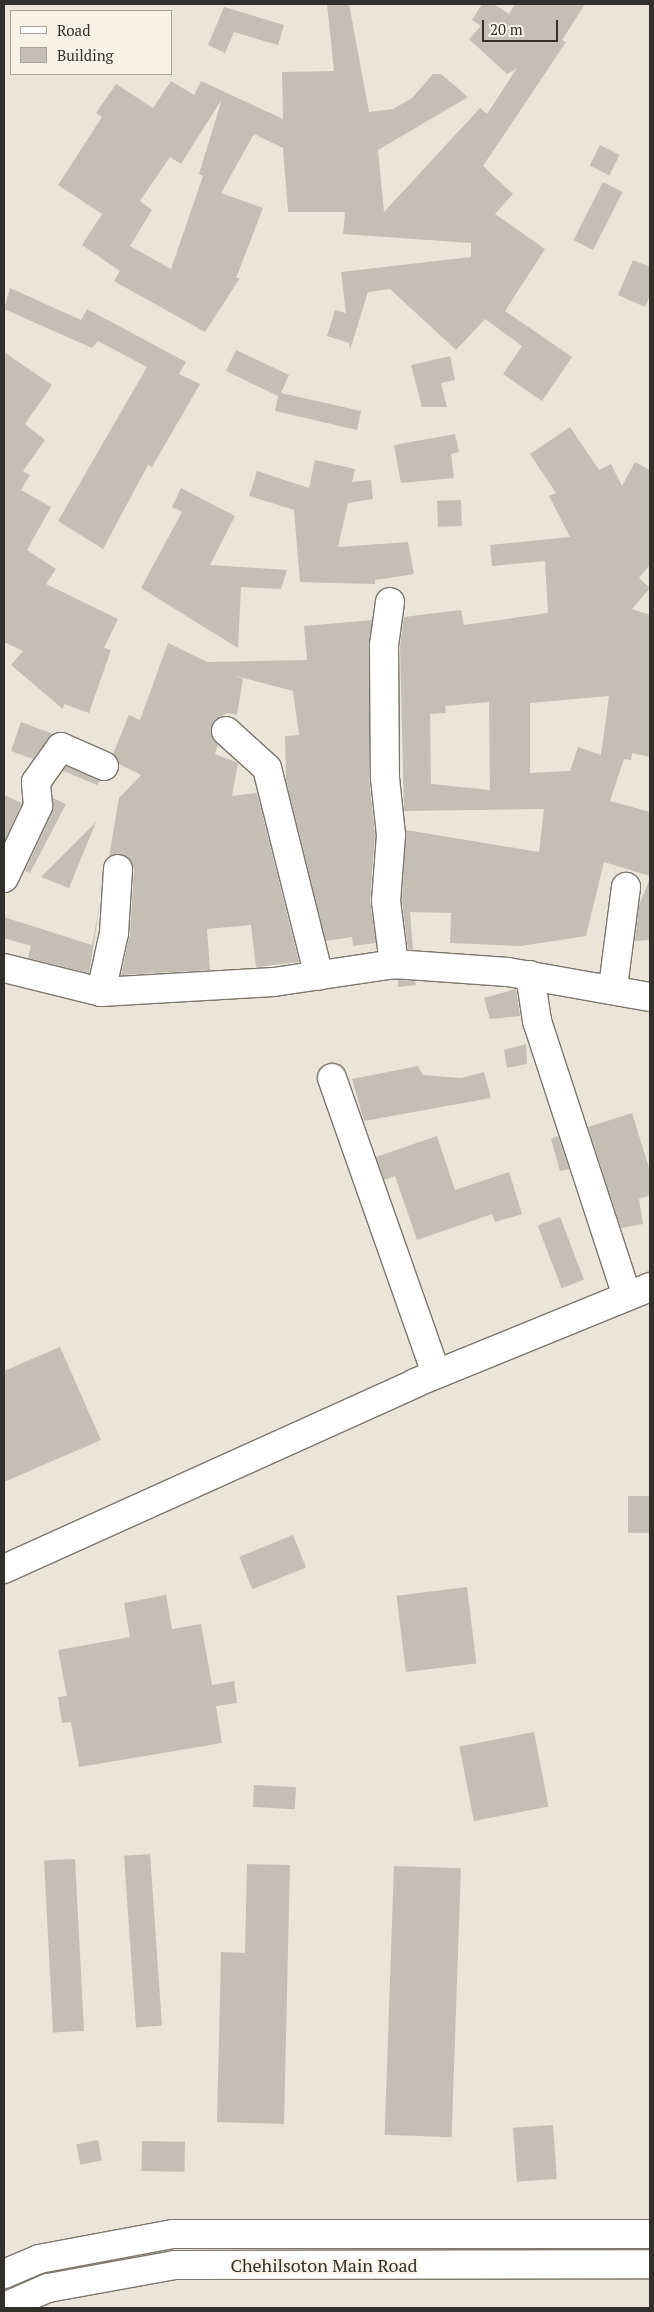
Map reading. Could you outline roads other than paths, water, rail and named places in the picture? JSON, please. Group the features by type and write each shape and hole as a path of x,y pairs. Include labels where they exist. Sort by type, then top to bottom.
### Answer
{"street":[{"path":"390,602 384,645 385,778 390,835 386,901 394,964"},
{"path":"226,731 267,768 319,976"},
{"path":"4,878 38,806 36,782 61,747 104,766"},
{"path":"101,992 114,933 118,869"},
{"path":"613,987 626,887"},
{"path":"4,968 101,992 319,976 394,964 530,975 613,987 650,997"},
{"path":"4,1569 436,1374 639,1292 537,1021 530,975"},
{"path":"332,1078 436,1374"},
{"name":"Chehilsoton Main Road","path":"4,2274 39,2259 173,2234 650,2234"},
{"name":"Chehilsoton Main Road","path":"4,2307 48,2288 175,2265 650,2264"}]}
